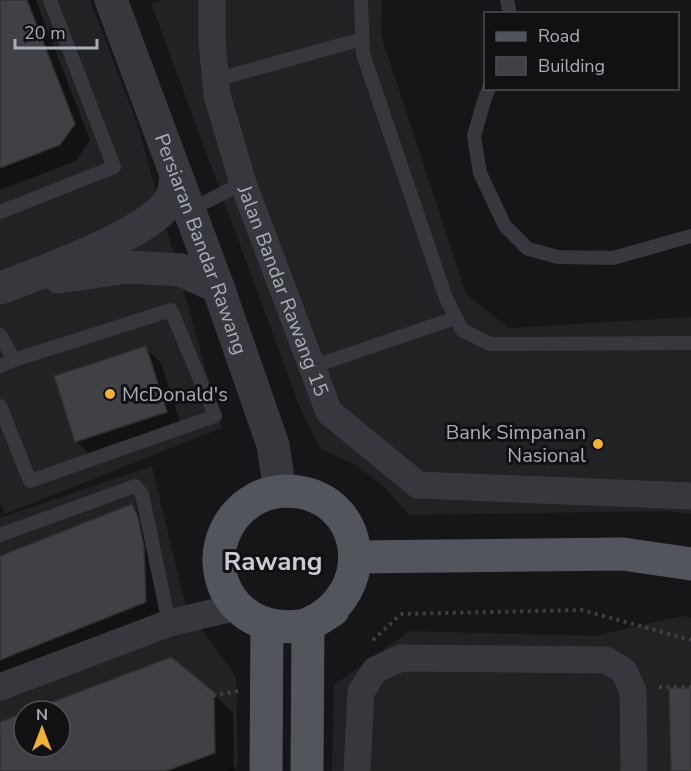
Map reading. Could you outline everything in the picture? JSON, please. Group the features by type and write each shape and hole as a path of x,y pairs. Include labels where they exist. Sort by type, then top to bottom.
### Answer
{"main road":[{"path":"280,491 298,492 315,497 333,508 346,524 353,540 356,557 354,576 346,594 320,617 288,628 251,618 237,607 226,590 219,570 218,554 221,539 229,522 241,508 259,497 280,491"},
{"path":"356,557 623,554 691,564"},
{"path":"306,771 320,617"},
{"path":"266,771 267,624"}],"street":[{"name":"Persiaran Bandar Rawang","path":"111,0 190,210 273,445 280,491"},
{"name":"Jalan Bandar Rawang 15","path":"212,0 212,41 217,94 243,183 328,412 418,485 691,496"},
{"path":"5,286 126,236 152,220 170,201 177,178"},
{"path":"5,286 128,267 181,270 218,287"},
{"path":"0,687 169,623 237,607"},
{"path":"357,771 361,692 375,670 401,658 606,660 624,671 633,691 634,771"}],"lane":[{"path":"0,212 114,167 50,0"},
{"path":"361,0 363,54 446,298 462,330 490,344 691,343"},
{"path":"215,80 362,39"},
{"path":"488,90 474,136 480,173 505,226 528,249 558,257 613,258 691,236"},
{"path":"190,210 243,183"},
{"path":"0,366 171,310 215,416 30,481 0,406"},
{"path":"312,367 456,318"},
{"path":"0,335 14,360"},
{"path":"0,535 135,486 142,494 169,623"}],"path":[{"path":"369,642 401,614 582,610 691,640"},
{"path":"72,703 169,666 210,696"}],"shaded area":[{"path":"0,0 90,0 137,123 222,428 5,514 0,502"},
{"path":"161,0 382,0 381,35 466,294 509,328 691,317 691,514 668,511 409,515 384,487 356,465 320,449 302,413 151,3"},
{"path":"152,466 186,608 236,676 238,766 225,771 0,771 0,518"},
{"path":"682,616 691,618 691,771 332,771 334,685 410,631 595,636"}],"building":[{"path":"0,0 27,0 75,124 60,145 0,168"},
{"name":"McDonald's","path":"146,346 167,412 75,442 54,376"},
{"path":"132,504 138,517 144,547 146,602 0,660 0,556"},
{"path":"171,657 214,692 215,753 166,771 0,771 0,722 12,718 12,759 72,759 72,699 61,699"},
{"path":"669,688 691,688 691,771 671,771"}],"place":[{"name":"McDonald's","path":"110,394"},
{"name":"Bank Simpanan Nasional","path":"598,444"}],"district":[{"name":"Rawang","path":"273,561"}]}
